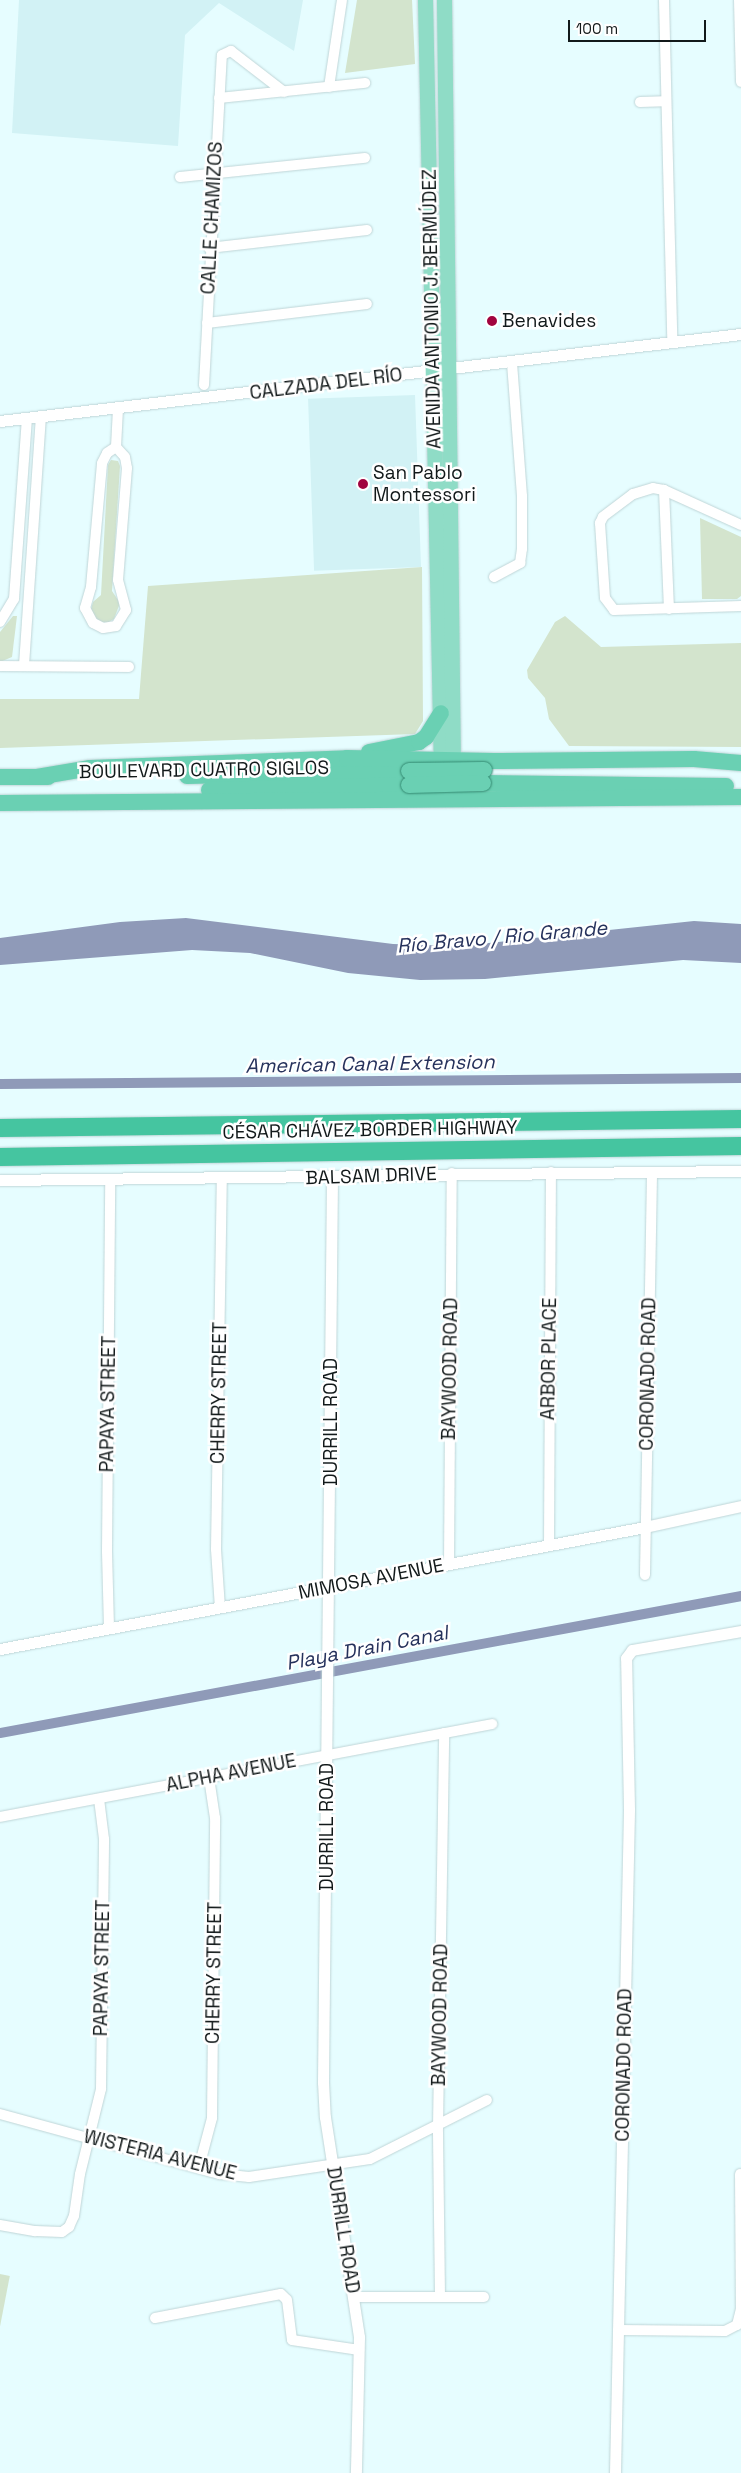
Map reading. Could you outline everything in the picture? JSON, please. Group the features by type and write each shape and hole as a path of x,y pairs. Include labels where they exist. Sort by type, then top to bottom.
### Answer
{"highway":[{"path":"37,777 90,768 347,758 419,742 432,729 441,713"},
{"path":"347,758 406,778 447,797 486,778 694,759 741,763"},
{"path":"406,778 447,760 486,778 741,797"},
{"path":"486,778 741,768"},
{"name":"BOULEVARD CUATRO SIGLOS","path":"0,777 179,783"},
{"path":"0,803 406,778 486,778 741,786"},
{"name":"BOULEVARD CUATRO SIGLOS","path":"0,796 179,783 406,778"},
{"name":"CÉSAR CHÁVEZ BORDER HIGHWAY","path":"0,1128 741,1119"},
{"name":"CÉSAR CHÁVEZ BORDER HIGHWAY","path":"0,1157 741,1146"}],"main road":[{"name":"AVENIDA ANTONIO J. BERMÚDEZ","path":"425,0 441,713 447,760"},
{"name":"AVENIDA ANTONIO J. BERMÚDEZ","path":"444,0 450,370 447,797"}],"street":[{"path":"328,87 342,0"},
{"path":"664,0 664,102 672,340"},
{"path":"739,0 741,82"},
{"name":"CALLE CHAMIZOS","path":"204,385 209,248 220,58 224,53 231,51 284,92"},
{"path":"219,98 365,83"},
{"path":"640,102 664,102"},
{"path":"180,177 364,158"},
{"path":"209,248 367,230"},
{"path":"207,323 367,304"},
{"name":"CALZADA DEL RÍO","path":"0,421 450,370 672,340 741,334"},
{"path":"494,577 520,563 522,549 522,496 512,362"},
{"path":"116,447 107,453 102,463 92,587 85,608 93,623 103,628 116,626 126,610 118,580 127,468 125,458 116,447 118,408"},
{"path":"24,665 41,417"},
{"path":"0,622 14,599 26,418"},
{"path":"741,525 664,490 639,490 605,515 600,523 605,598 609,605 619,611 741,606"},
{"path":"664,490 669,609"},
{"path":"14,599 28,600"},
{"path":"0,666 129,667"},
{"name":"BALSAM DRIVE","path":"0,1180 332,1178 452,1173 741,1171"},
{"name":"ARBOR PLACE","path":"549,1545 551,1172"},
{"name":"CORONADO ROAD","path":"644,1575 652,1172"},
{"name":"BAYWOOD ROAD","path":"449,1564 452,1173"},
{"name":"CHERRY STREET","path":"220,1608 216,1549 222,1178"},
{"name":"DURRILL ROAD","path":"332,1178 330,1659 323,2082 332,2166 354,2297 359,2350 356,2473"},
{"name":"PAPAYA STREET","path":"109,1628 107,1542 110,1180"},
{"name":"MIMOSA AVENUE","path":"0,1649 330,1588 645,1527 741,1506"},
{"name":"CORONADO ROAD","path":"615,2473 629,1809 626,1658 632,1650 741,1631"},
{"name":"ALPHA AVENUE","path":"0,1818 492,1724"},
{"name":"BAYWOOD ROAD","path":"440,2297 438,2127 444,1733"},
{"name":"CHERRY STREET","path":"199,2167 212,2118 215,1818 209,1778"},
{"name":"PAPAYA STREET","path":"0,2225 54,2233 67,2230 74,2216 88,2137 101,2089 104,1839 99,1798"},
{"name":"WISTERIA AVENUE","path":"0,2114 199,2167 249,2177 370,2159 438,2127 487,2100"},
{"path":"618,2330 725,2331 737,2325 741,2309 740,2174"},
{"path":"155,2318 281,2294 287,2300 289,2337 301,2344 359,2350"},
{"path":"354,2297 484,2298"}],"shaded area":[{"path":"19,0 303,0 294,51 219,3 185,35 178,146 12,133"},
{"name":"San Pablo Montessori","path":"415,395 421,567 314,571 308,399"},
{"path":"186,918 393,944 460,946 694,921 741,924 741,963 683,960 485,979 420,980 348,973 250,953 192,950 0,965 0,938 120,922"}],"green space":[{"path":"357,0 412,0 415,64 345,73"},
{"path":"111,460 118,461 120,466 112,591 120,603 114,619 107,623 98,621 90,613 93,602 101,595 108,465"},
{"path":"700,518 741,537 741,596 737,599 702,599"},
{"path":"422,567 423,721 415,734 0,748 0,699 139,699 148,586"},
{"path":"13,616 17,616 12,657 0,662 0,632"},
{"path":"565,616 601,647 741,643 741,747 569,746 549,719 545,698 528,678 527,670 555,622"},
{"path":"0,2274 10,2276 0,2326"}],"waterway":[{"name":"American Canal Extension","path":"0,1084 741,1078"},
{"name":"Playa Drain Canal","path":"0,1733 741,1596"}],"place":[{"name":"Benavides","path":"492,321"},
{"name":"San Pablo Montessori","path":"363,484"}],"water label":[{"name":"Río Bravo / Rio Grande","path":"502,937"}]}
